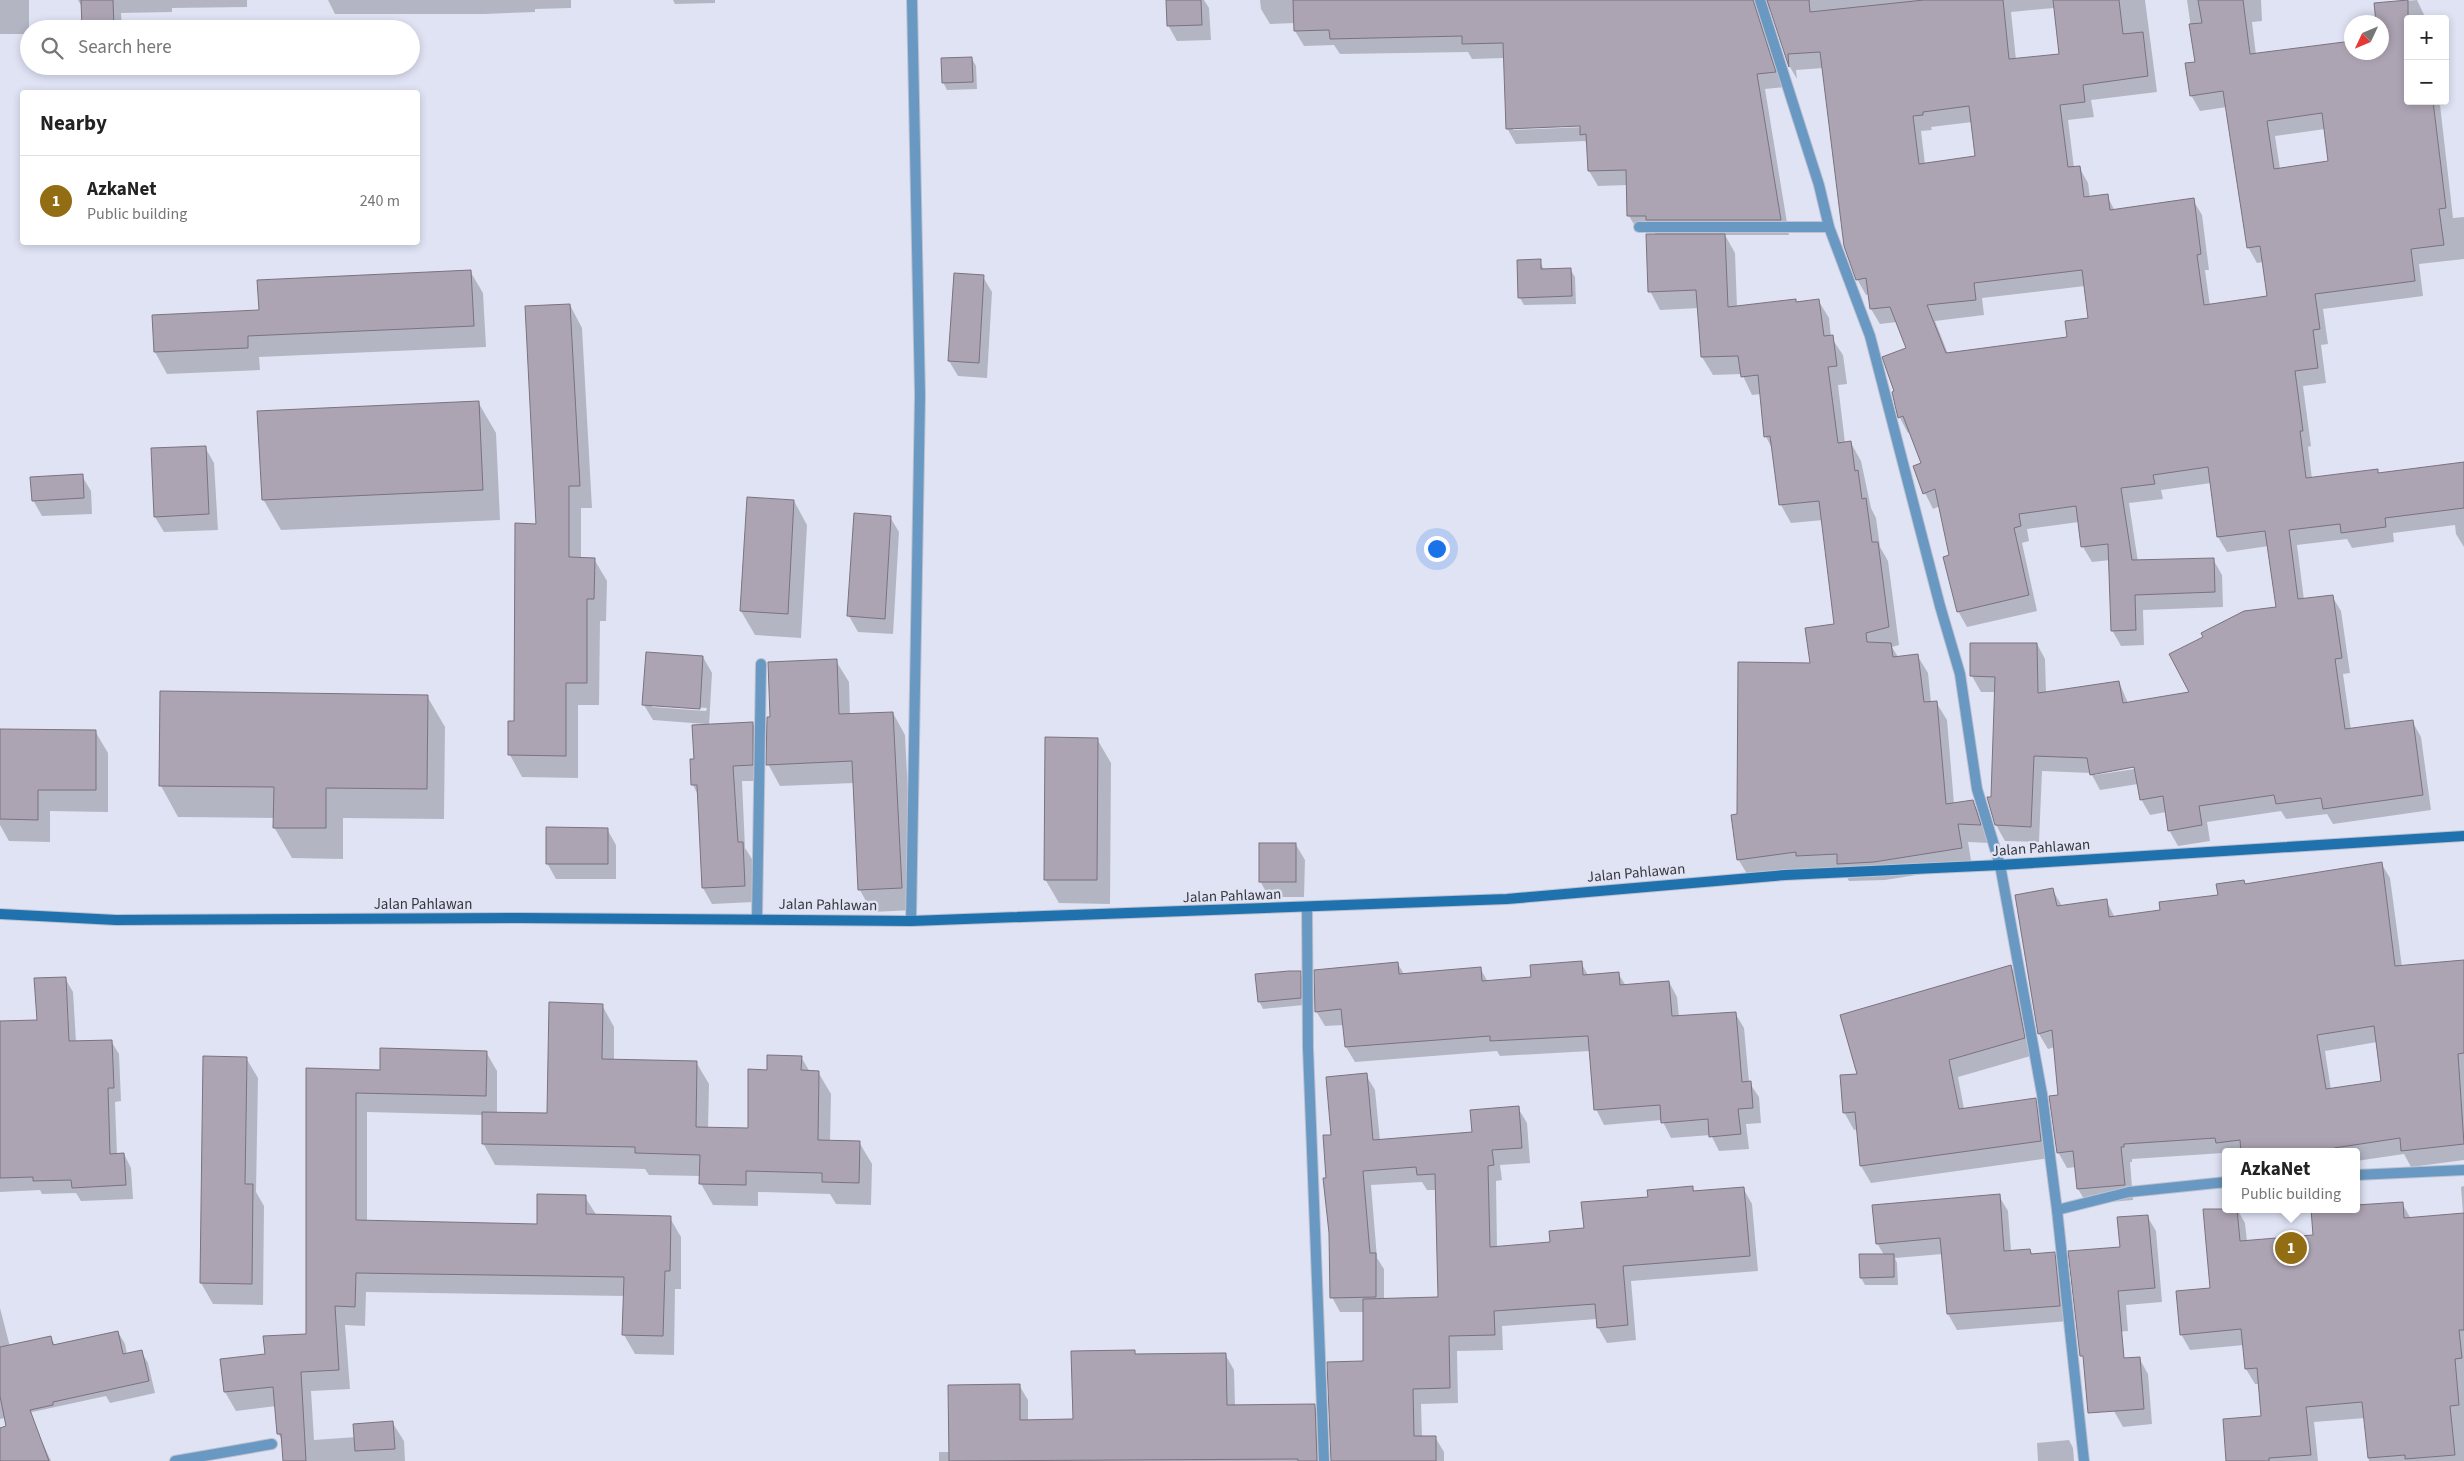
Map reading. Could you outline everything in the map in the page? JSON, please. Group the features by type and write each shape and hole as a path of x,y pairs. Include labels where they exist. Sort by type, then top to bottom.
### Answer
{"street":[{"path":"911,921 920,395 912,0"},
{"path":"1760,0 1819,185 1829,227 1870,336 1940,606 1960,674 1977,789 2000,865 2042,1094 2057,1210 2084,1461"},
{"path":"1639,226 1829,227"},
{"path":"758,919 761,664"},
{"name":"Jalan Pahlawan","path":"0,914 116,920 758,919 911,921 1307,908 1507,899 1785,875 2000,865 2464,836"},
{"path":"1307,908 1308,1048 1324,1461"},
{"path":"2360,1175 2464,1170"},
{"path":"2057,1210 2129,1192 2222,1182"},
{"path":"175,1461 272,1444"}],"building":[{"path":"81,0 113,0 114,20 82,20"},
{"path":"1166,0 1201,0 1202,25 1167,26"},
{"path":"1293,0 1753,0 1776,72 1757,74 1781,220 1646,220 1646,216 1627,216 1626,170 1588,171 1586,134 1580,135 1580,126 1506,129 1503,43 1462,44 1462,36 1330,39 1329,30 1294,31"},
{"path":"1767,0 1809,0 1810,12 1924,0 2003,0 2009,59 2059,54 2053,0 2119,0 2123,34 2143,32 2148,76 2083,85 2085,102 2060,105 2068,167 2080,166 2084,197 2108,194 2110,210 2194,198 2201,254 2197,255 2204,305 2267,296 2260,246 2247,248 2223,91 2190,96 2185,63 2195,62 2189,24 2202,23 2198,0 2243,0 2250,54 2344,42 2344,60 2389,60 2389,15 2375,15 2374,3 2408,0 2408,15 2404,15 2404,105 2433,105 2446,208 2439,209 2444,245 2411,249 2415,281 2315,294 2320,329 2313,330 2318,368 2295,371 2303,431 2300,431 2306,478 2378,469 2378,473 2464,462 2464,508 2385,518 2386,527 2341,533 2340,524 2289,530 2298,599 2333,595 2342,658 2335,659 2345,729 2413,720 2423,795 2323,809 2321,798 2276,804 2274,795 2199,806 2202,825 2168,831 2163,796 2140,800 2134,767 2090,775 2087,758 2034,756 2031,827 1995,825 1987,797 1991,797 1995,677 1970,676 1970,643 2037,643 2038,693 2119,681 2123,703 2189,692 2169,654 2203,637 2201,633 2244,611 2276,607 2265,531 2217,537 2208,467 2153,475 2155,484 2121,488 2132,560 2214,558 2215,592 2135,595 2136,630 2111,631 2108,544 2081,547 2076,506 2019,514 2021,526 2014,528 2029,595 1957,612 1943,557 1949,555 1935,489 1923,494 1913,466 1921,463 1903,416 1898,418 1892,392 1894,391 1882,357 1906,348 1890,307 1870,309 1866,278 1856,280 1844,246 1820,52 1788,54 1789,67","holes":["1969,106 1975,156 1919,164 1913,116 1923,115 1923,112","2322,113 2328,161 2274,169 2267,121","2082,270 2088,318 2065,321 2067,337 1946,353 1927,305 1976,300 1974,283"]},
{"path":"972,57 973,82 942,83 941,58"},
{"path":"1646,234 1725,234 1728,307 1796,299 1796,302 1819,299 1824,336 1833,335 1837,366 1828,367 1838,443 1851,441 1855,471 1858,470 1862,499 1866,498 1872,542 1878,542 1889,627 1866,633 1867,642 1891,643 1893,657 1918,654 1924,702 1937,701 1946,804 1973,800 1981,825 1958,824 1962,848 1874,862 1837,864 1837,854 1796,856 1796,852 1737,860 1731,815 1737,814 1738,662 1810,663 1805,628 1834,624 1819,501 1779,505 1770,436 1764,437 1758,375 1741,377 1738,356 1701,357 1696,290 1648,292"},
{"path":"1541,259 1541,269 1571,268 1572,296 1518,298 1517,260"},
{"path":"471,270 474,326 248,336 248,348 154,352 152,315 259,310 257,280"},
{"path":"954,273 984,275 979,363 948,361"},
{"path":"570,304 580,486 569,486 569,557 595,558 594,599 587,599 587,683 566,683 566,756 508,755 508,721 514,721 515,523 536,524 525,306"},
{"path":"479,401 483,490 262,500 257,411"},
{"path":"206,446 209,514 154,517 151,448"},
{"path":"83,474 84,498 32,501 30,477"},
{"path":"747,497 794,500 788,614 740,611"},
{"path":"854,513 891,516 885,619 847,616"},
{"path":"646,652 703,656 700,709 642,705"},
{"path":"837,659 839,714 893,712 902,888 858,890 852,761 766,765 767,717 770,717 768,662"},
{"path":"160,691 428,695 427,789 326,788 326,828 273,828 274,787 159,786"},
{"path":"753,722 753,765 733,766 738,842 743,842 745,886 702,888 697,785 691,785 690,759 694,759 692,725"},
{"path":"0,729 96,730 96,790 38,790 38,820 0,819"},
{"path":"1045,737 1098,738 1097,880 1044,880"},
{"path":"546,827 608,828 608,864 546,864"},
{"path":"1259,843 1296,843 1296,882 1259,882"},
{"path":"2382,862 2395,966 2464,960 2464,1053 2458,1054 2464,1144 2401,1151 2400,1138 2334,1148 2241,1148 2240,1140 2216,1143 2215,1138 2124,1144 2124,1147 2121,1147 2125,1185 2077,1189 2073,1151 2057,1153 2049,1096 2058,1095 2052,1030 2038,1034 2015,895 2053,888 2057,906 2107,899 2109,917 2160,910 2159,902 2218,895 2216,884 2244,880 2245,884","holes":["2374,1026 2381,1081 2326,1089 2317,1035"]},
{"path":"1582,961 1583,975 1619,972 1620,985 1669,981 1672,1016 1736,1012 1742,1082 1751,1081 1753,1108 1738,1109 1741,1134 1709,1137 1708,1119 1661,1123 1660,1105 1594,1110 1588,1036 1490,1041 1490,1036 1345,1047 1341,1009 1315,1012 1314,970 1398,962 1399,974 1481,967 1482,981 1531,977 1530,965"},
{"path":"2011,965 2025,1038 1949,1060 1959,1109 2036,1098 2041,1141 1860,1166 1855,1112 1843,1113 1840,1075 1857,1074 1840,1015"},
{"path":"1301,971 1301,998 1258,1002 1255,974"},
{"path":"66,977 69,1041 112,1040 114,1088 108,1088 110,1154 124,1153 126,1185 72,1188 71,1180 33,1181 33,1177 0,1178 0,1021 37,1020 34,978"},
{"path":"549,1002 603,1004 602,1059 697,1061 696,1127 748,1128 748,1069 767,1070 767,1055 802,1056 801,1070 819,1071 818,1140 860,1141 859,1183 822,1182 822,1173 746,1171 746,1185 699,1184 700,1155 635,1153 635,1147 482,1144 482,1112 547,1113"},
{"path":"380,1048 487,1051 486,1096 356,1093 356,1220 537,1224 537,1194 586,1195 586,1214 671,1216 670,1271 665,1271 663,1336 622,1335 624,1277 356,1273 355,1307 335,1306 339,1370 301,1372 306,1461 283,1461 281,1434 277,1434 273,1387 224,1392 220,1359 265,1354 263,1336 306,1334 306,1068 380,1070"},
{"path":"203,1056 247,1057 245,1184 253,1184 252,1284 200,1283"},
{"path":"1367,1073 1373,1140 1472,1132 1470,1110 1519,1106 1522,1148 1492,1150 1494,1165 1488,1166 1490,1247 1550,1242 1549,1231 1584,1228 1581,1202 1648,1197 1647,1190 1693,1186 1693,1191 1744,1187 1750,1256 1623,1266 1628,1325 1597,1328 1595,1304 1494,1311 1495,1335 1449,1336 1450,1388 1413,1389 1414,1436 1436,1436 1436,1461 1331,1461 1327,1362 1363,1361 1363,1299 1438,1297 1435,1174 1417,1175 1416,1167 1363,1171 1370,1253 1376,1253 1376,1297 1330,1298 1329,1233 1323,1178 1326,1178 1323,1135 1331,1135 1326,1077"},
{"path":"2000,1194 2004,1251 2030,1249 2031,1254 2055,1252 2060,1306 1947,1314 1940,1238 1876,1244 1872,1205"},
{"path":"2403,1202 2404,1218 2464,1213 2464,1330 2459,1330 2462,1358 2455,1359 2459,1405 2450,1406 2455,1455 2405,1459 2405,1455 2368,1458 2362,1402 2306,1407 2311,1455 2269,1458 2269,1461 2226,1461 2223,1419 2261,1416 2257,1368 2245,1369 2241,1329 2180,1335 2176,1291 2210,1288 2203,1209 2222,1209 2222,1213 2237,1213 2240,1241 2313,1235 2311,1213 2360,1213 2360,1205"},
{"path":"2148,1215 2155,1288 2118,1291 2124,1358 2140,1357 2144,1409 2088,1413 2083,1356 2080,1356 2068,1251 2120,1247 2117,1217"},
{"path":"1859,1254 1894,1254 1894,1277 1860,1278"},
{"path":"118,1331 123,1354 142,1350 149,1381 53,1402 53,1405 30,1410 49,1461 0,1461 0,1428 6,1426 0,1396 0,1347 51,1336 53,1345"},
{"path":"1135,1350 1135,1354 1226,1353 1227,1405 1315,1404 1317,1461 1298,1461 1298,1459 949,1461 948,1385 1020,1384 1020,1420 1073,1419 1071,1351"},
{"path":"393,1421 395,1449 355,1451 353,1424"}],"place":[{"name":"AzkaNet","path":"2291,1248"}]}
